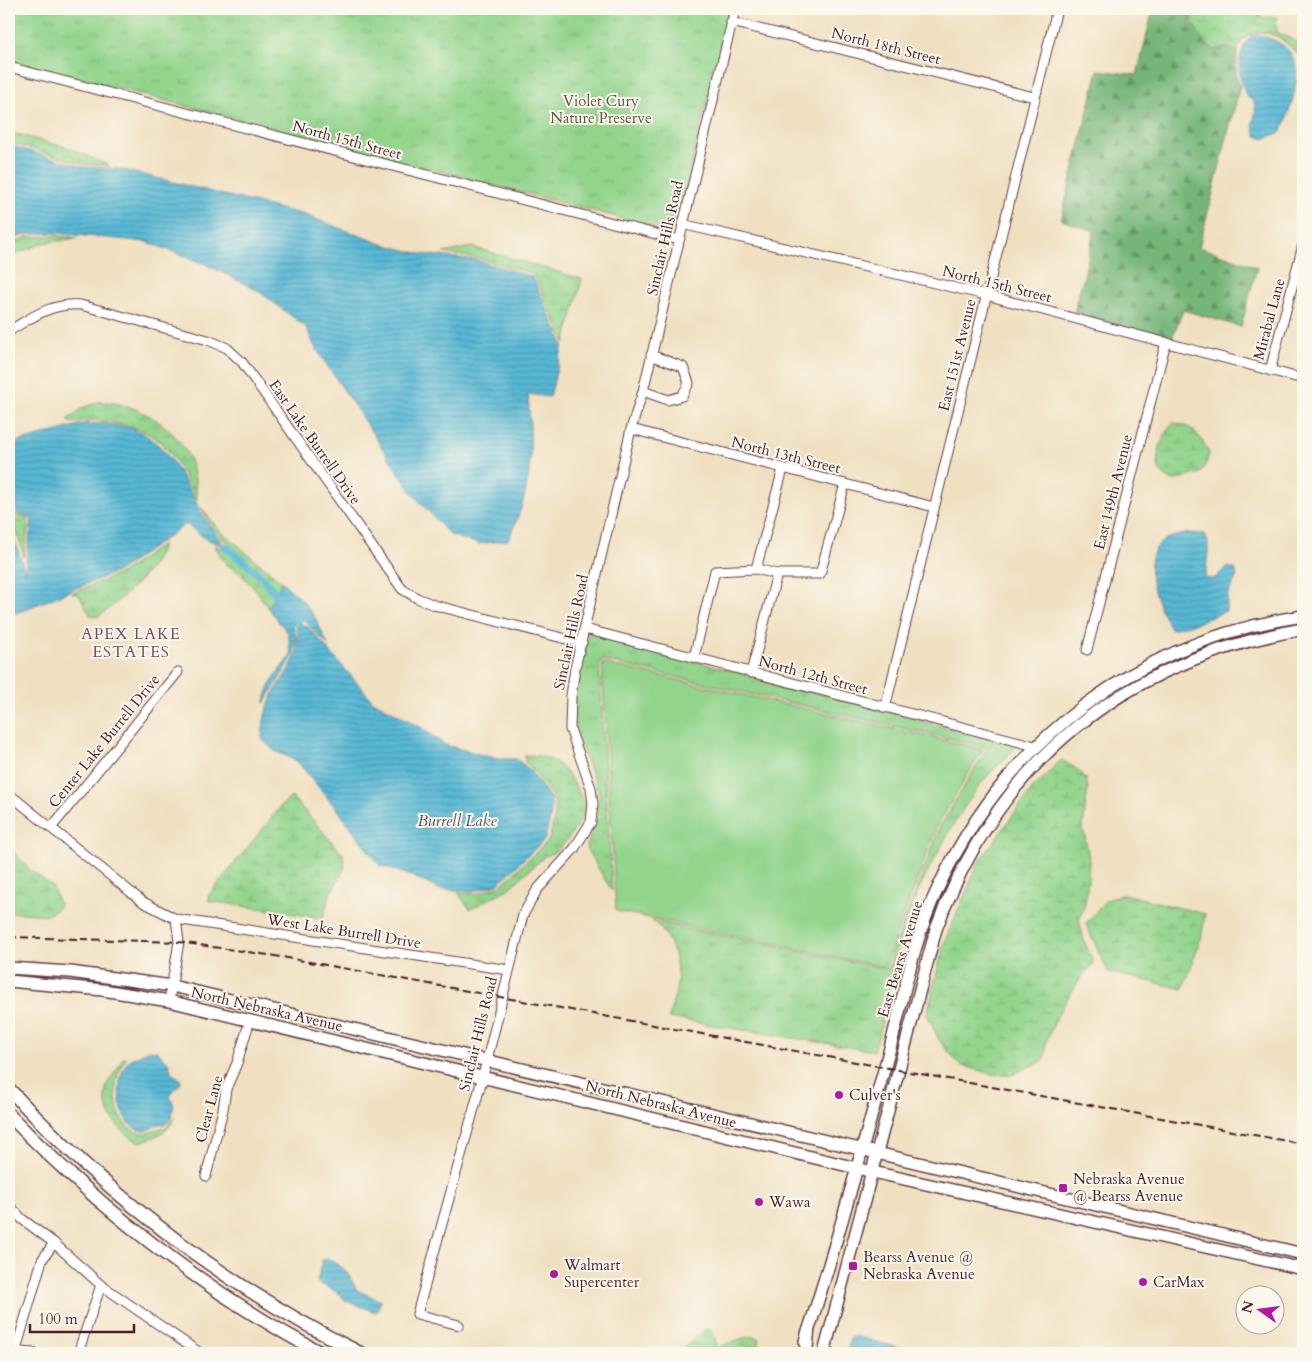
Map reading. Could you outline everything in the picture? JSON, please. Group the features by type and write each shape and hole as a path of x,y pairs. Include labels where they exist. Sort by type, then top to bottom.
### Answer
{"highway":[{"path":"9,1089 80,1160 180,1244 273,1306 360,1353"},
{"path":"9,1115 96,1199 151,1244 254,1315 321,1353"},
{"path":"806,1353 808,1332"}],"main road":[{"name":"East Bearss Avenue","path":"801,1353 858,1168 922,930 936,891 956,851 981,810 1035,746 1099,693 1165,656 1210,637 1246,626 1303,616"},
{"name":"East Bearss Avenue","path":"824,1353 873,1172 927,960 945,907 974,846 1018,785 1049,751 1116,698 1156,675 1224,647 1303,629"},
{"name":"North Nebraska Avenue","path":"9,968 79,973 172,986 1096,1207 1302,1254"},
{"name":"North Nebraska Avenue","path":"9,981 103,990 169,1001 622,1109 873,1172 1300,1269"},
{"path":"250,1020 262,1016 312,1027 318,1026 321,1022"},
{"path":"333,1040 348,1036 390,1045 402,1046 409,1043"},
{"path":"622,1109 634,1106 677,1116 687,1114 689,1110"},
{"path":"1093,1221 1096,1207"}],"street":[{"name":"Sinclair Hills Road","path":"459,1325 417,1314 483,1076 522,916 529,902 584,836 591,822 591,788 570,729 571,696 631,429 652,355 735,9"},
{"name":"East 151st Avenue","path":"885,708 1057,9"},
{"name":"North 18th Street","path":"732,22 1034,97"},
{"name":"North 15th Street","path":"9,67 679,240"},
{"name":"North 15th Street","path":"682,224 986,295 1303,379"},
{"name":"Mirabal Lane","path":"1270,370 1303,245"},
{"name":"East Lake Burrell Drive","path":"9,331 49,308 63,304 81,305 208,340 227,348 242,362 402,589 417,598 434,604 582,643"},
{"name":"East 149th Avenue","path":"1086,650 1166,342"},
{"path":"642,391 668,400 682,396 688,383 684,367 652,355"},
{"name":"North 13th Street","path":"631,429 934,506"},
{"path":"756,569 783,469"},
{"path":"694,657 715,571 756,569 777,574 820,574 844,484"},
{"path":"752,673 777,574"},
{"name":"North 12th Street","path":"585,629 1035,746"},
{"name":"Center Lake Burrell Drive","path":"51,828 178,672"},
{"name":"West Lake Burrell Drive","path":"9,794 143,902 176,919 509,970"},
{"path":"169,1001 179,942 176,919"},
{"name":"Clear Lane","path":"206,1176 226,1089 237,1063 250,1020"},
{"path":"9,1205 22,1219 54,1243 101,1285 200,1353"},
{"path":"34,1353 13,1351 42,1260 54,1243"},
{"path":"1300,1269 1302,1254"},
{"path":"78,1353 101,1285"}],"green space":[{"name":"Violet Cury Nature Preserve","path":"9,9 730,9 676,228 671,231 9,60"},
{"path":"1153,9 1191,9 1191,23 1214,50 1228,48 1237,52 1236,75 1240,86 1199,247 1257,267 1241,327 1183,310 1172,339 1075,313 1076,301 1084,277 1094,231 1061,220 1098,70 1137,75"},
{"path":"1191,9 1259,9 1259,18 1276,17 1277,32 1303,45 1303,57 1278,37 1264,33 1257,33 1245,38 1237,52 1228,48 1214,50 1195,27"},
{"path":"9,132 69,148 110,166 83,164 9,142"},
{"path":"57,236 77,238 43,243 9,257 9,245 27,237"},
{"path":"472,247 582,279 565,343 534,274 477,258 443,253"},
{"path":"99,402 126,406 139,411 152,417 174,435 183,446 191,463 197,500 173,457 154,437 142,430 126,425 90,420 69,422 68,419 82,408"},
{"path":"1173,423 1186,426 1195,432 1209,453 1207,462 1200,473 1172,481 1160,471 1158,459 1160,446"},
{"path":"9,492 15,514 29,519 24,557 14,524 9,521"},
{"path":"201,507 219,530 282,582 268,608 257,591 240,573 226,564 214,545 226,550 229,546 214,530"},
{"path":"163,544 152,565 138,582 104,613 97,617 90,615 79,595 72,593 122,573"},
{"path":"588,633 1018,746 988,775 965,806 921,885 901,937 874,1051 669,1018 676,988 675,958 664,933 652,921 887,969 940,827 986,747 601,660 599,663 612,891 586,848 595,822 600,795 574,729 576,690"},
{"path":"602,663 983,749 937,826 885,967 616,911"},
{"path":"525,755 548,759 565,771 572,779 586,810 564,844 545,856 508,889 470,909 458,893 475,894 500,886 549,840 555,816 554,799 532,768 525,762"},
{"path":"1061,760 1075,768 1086,778 1088,788 1083,827 1089,859 1088,880 1085,904 1079,920 1084,941 1093,962 1092,966 1083,974 1058,1014 1046,1042 1046,1052 1043,1061 1011,1075 992,1074 960,1065 939,1040 927,1014 944,943 979,862 1033,788"},
{"path":"292,797 343,854 345,868 330,894 323,918 209,901 208,896 283,804"},
{"path":"9,847 31,871 52,886 60,906 48,915 9,912"},
{"path":"1123,894 1205,914 1201,939 1183,989 1108,972 1086,924 1105,901"},
{"path":"123,1058 127,1058 119,1071 116,1098 120,1117 125,1124 132,1130 148,1133 166,1128 175,1116 166,1130 140,1142 125,1133 118,1126 108,1111 106,1103 107,1085"},
{"path":"709,1329 713,1333 718,1347 740,1339 756,1337 760,1339 757,1353 678,1353"}],"water":[{"path":"1258,35 1275,41 1286,48 1293,58 1296,69 1294,95 1285,124 1281,132 1264,139 1256,136 1253,126 1255,104 1246,95 1240,72 1240,57 1246,42 1251,36"},
{"path":"9,145 83,167 120,169 305,215 379,243 421,254 476,260 533,277 563,345 550,397 528,394 530,451 527,486 523,503 508,540 479,544 450,535 413,494 315,347 306,327 257,290 203,263 147,242 57,233 26,234 9,241"},
{"path":"86,423 128,427 146,435 160,447 173,462 203,515 226,547 206,539 186,524 121,570 9,616 9,524 25,572 32,518 17,513 12,492 10,470 17,442"},
{"path":"1189,533 1205,534 1208,542 1205,578 1214,579 1227,567 1235,569 1237,576 1228,594 1226,611 1194,624 1171,629 1160,608 1152,582 1152,558 1157,547 1166,539"},
{"path":"282,582 302,600 316,619 328,645 304,620 296,620 293,625 297,640 293,656 265,703 268,690 274,678 291,656 288,633 268,608"},
{"name":"Burrell Lake","path":"298,622 309,628 373,701 419,726 445,745 498,759 516,759 529,769 551,799 551,815 545,839 498,884 474,891 438,889 412,876 379,865 340,813 297,761 273,750 262,739 267,708 298,648 296,625"},
{"path":"149,1050 157,1051 169,1063 171,1072 181,1080 170,1098 174,1105 168,1122 143,1131 134,1128 127,1120 122,1110 120,1087 121,1075 125,1066 131,1059"},
{"path":"330,1259 347,1272 357,1290 381,1301 376,1312 346,1301 337,1292 317,1282 322,1260"},
{"path":"855,1336 917,1353 847,1353 850,1339"}],"waterway":[{"path":"226,547 262,577 281,601"},
{"path":"290,612 298,622"}],"railway":[{"path":"9,937 179,942 282,957 1303,1144"}],"place":[{"name":"Culver's","path":"839,1095"},
{"name":"Nebraska Avenue @ Bearss Avenue","path":"1063,1188"},
{"name":"Wawa","path":"759,1202"},
{"name":"Bearss Avenue @ Nebraska Avenue","path":"853,1266"},
{"name":"Walmart Supercenter","path":"554,1274"},
{"name":"CarMax","path":"1143,1282"}],"district":[{"name":"APEX LAKE ESTATES","path":"131,643"}]}
